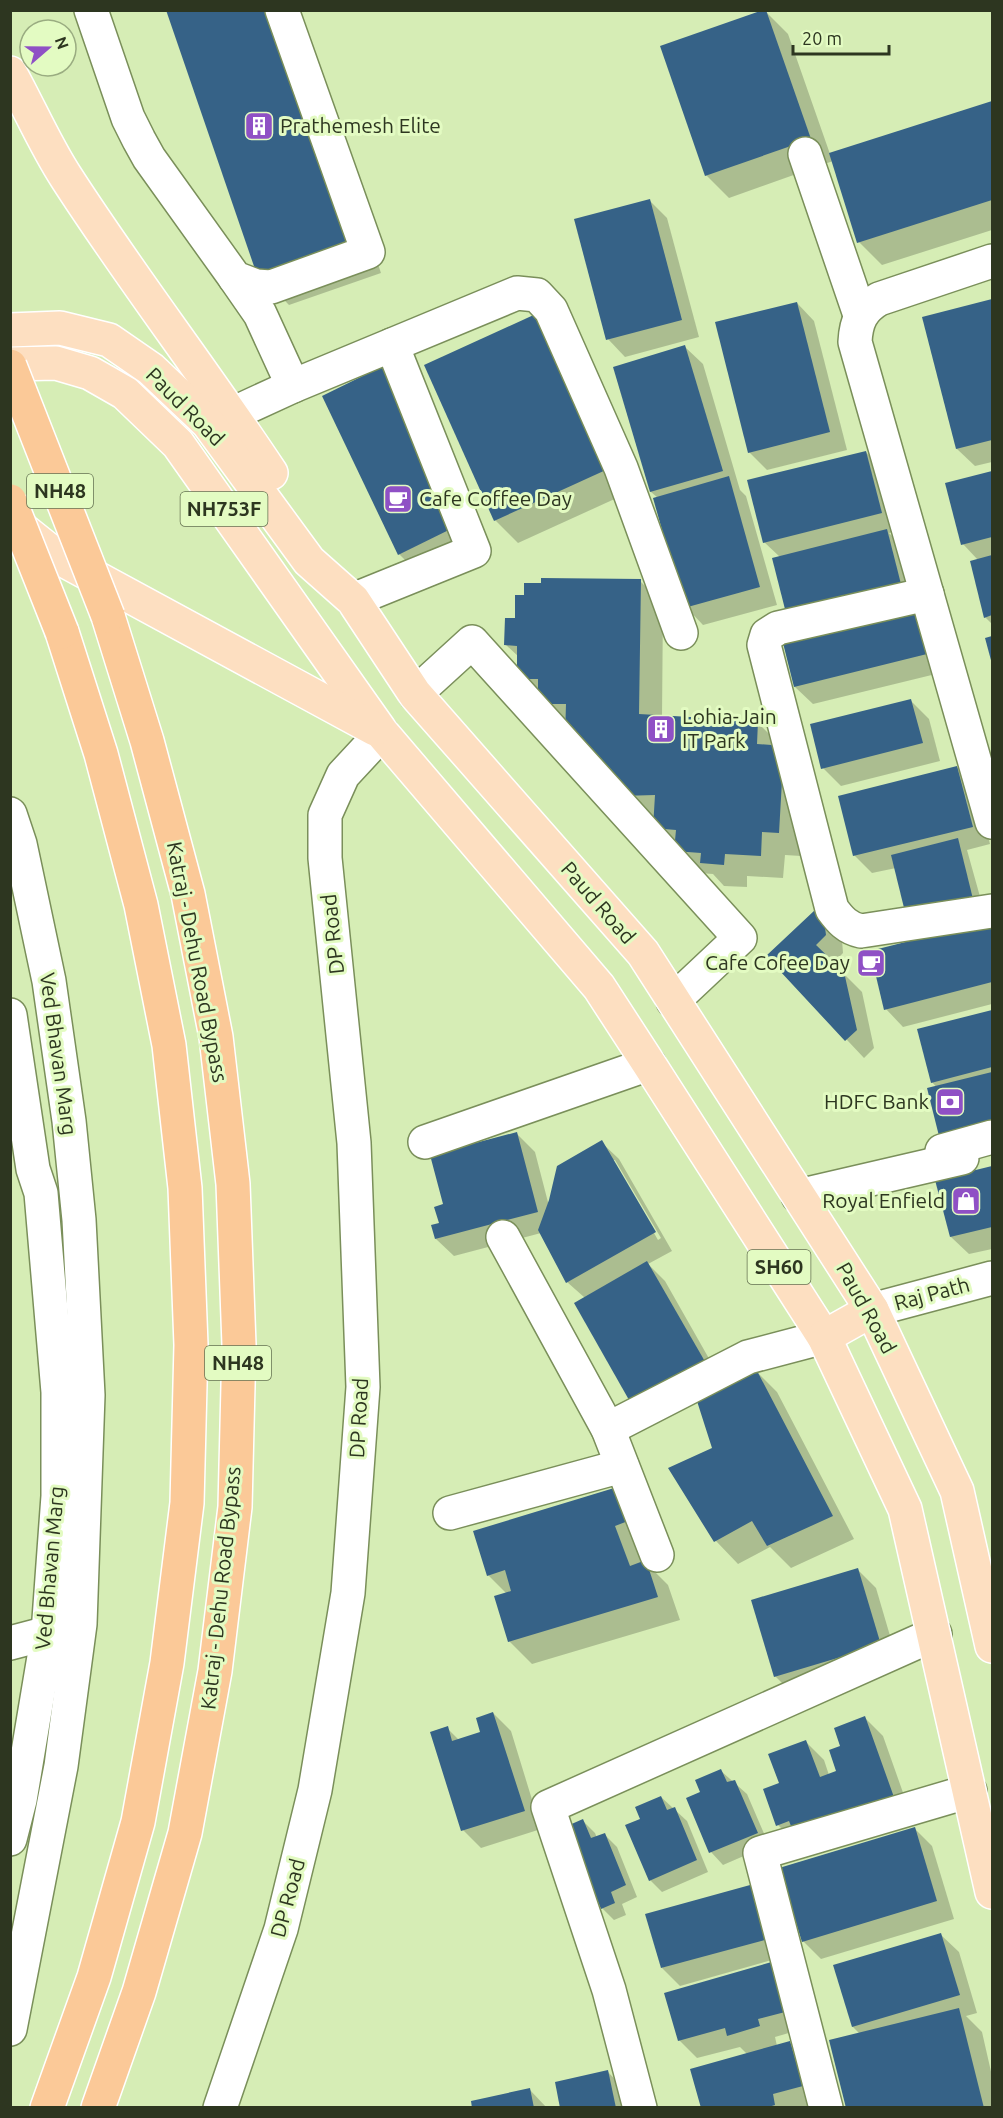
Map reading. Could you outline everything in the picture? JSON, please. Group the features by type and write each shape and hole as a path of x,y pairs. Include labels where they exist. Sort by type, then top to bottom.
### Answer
{"highway":[{"name":"Katraj - Dehu Road Bypass","path":"10,365 108,616 147,741 188,894 216,1037 233,1184 239,1345 235,1507 215,1671 185,1833 139,1992 98,2108"},
{"name":"Katraj - Dehu Road Bypass","path":"10,501 62,632 101,754 138,894 169,1045 185,1188 191,1345 187,1503 167,1663 138,1822 94,1977 47,2108"}],"main road":[{"path":"10,73 65,175 232,414 353,600"},
{"name":"Paud Road","path":"10,330 60,328 109,340 151,369 208,423 309,561 353,600 414,694 643,953 872,1310 957,1491 993,1646"},
{"name":"Paud Road","path":"10,365 56,363 90,373 125,393 178,444 382,733 599,987 649,1064 824,1337 905,1509 993,1892"},
{"name":"Paud Road","path":"10,520 56,555 382,733"},
{"path":"824,1337 872,1310"}],"street":[{"path":"91,10 128,118 139,140 149,158 260,314 293,386"},
{"path":"235,278 256,286 271,287 368,252 282,10"},
{"path":"805,154 860,315"},
{"path":"993,261 879,299 868,305 860,315 855,342 993,822"},
{"path":"232,414 517,292 537,295 551,310 621,468 681,633"},
{"path":"353,600 474,551 392,345"},
{"path":"927,594 778,628 767,635 764,645 832,909 838,918 852,929 861,931 993,911"},
{"path":"414,694 472,642 740,938 673,1001"},
{"name":"DP Road","path":"220,2108 281,1929 315,1790 348,1593 362,1375 354,1143 325,858 325,815 343,775 382,733"},
{"name":"Ved Bhavan Marg","path":"10,814 20,844 49,981 69,1121 79,1221 88,1395 80,1624 61,1766 10,2029"},
{"name":"Ved Bhavan Marg","path":"10,1015 22,1172 41,1193 58,1392 58,1496 48,1633 20,1800 10,1839"},
{"path":"424,1142 649,1064"},
{"path":"798,1196 952,1155 993,1137"},
{"path":"503,1237 608,1429 657,1555"},
{"name":"Raj Path","path":"872,1310 993,1278"},
{"path":"50,1295 84,1298"},
{"path":"608,1429 748,1357 824,1337"},
{"path":"450,1513 622,1466"},
{"path":"10,1643 48,1633"},
{"path":"640,2108 609,1990 548,1807 935,1634"},
{"path":"826,2108 760,1853 970,1791"}],"building":[{"name":"Prathemesh Elite","path":"166,10 272,10 352,242 257,275"},
{"path":"766,10 811,139 705,176 660,46"},
{"path":"992,101 992,200 857,243 829,153"},
{"path":"650,199 682,320 606,340 574,219"},
{"path":"992,299 992,440 956,449 922,317"},
{"path":"797,302 830,432 748,453 715,322"},
{"path":"538,313 608,469 494,521 424,365"},
{"path":"685,345 723,471 650,492 613,367"},
{"path":"385,365 461,524 398,555 322,396"},
{"path":"866,451 882,513 763,543 747,480"},
{"path":"992,471 992,537 961,545 945,483"},
{"path":"729,476 760,587 684,608 653,498"},
{"path":"887,529 902,588 787,617 772,558"},
{"path":"992,555 992,615 984,618 970,561"},
{"name":"Lohia-Jain IT Park","path":"541,578 641,579 639,714 758,721 757,744 784,746 779,833 762,832 761,856 725,854 724,865 700,863 701,853 674,851 676,830 653,828 655,795 620,796 565,737 566,704 538,704 538,679 517,679 517,646 504,645 505,618 515,618 515,595 524,595 524,583 541,583"},
{"path":"914,601 927,654 794,687 781,635"},
{"path":"992,636 992,664 985,638"},
{"path":"911,699 923,743 821,769 810,724"},
{"path":"957,766 973,827 853,856 838,796"},
{"path":"958,838 973,899 906,916 891,855"},
{"path":"815,910 824,920 826,935 816,945 844,972 857,1030 845,1041 766,956"},
{"path":"992,920 992,982 884,1010 870,951"},
{"path":"992,1010 992,1067 931,1083 917,1029"},
{"path":"992,1072 992,1131 941,1144 927,1088"},
{"path":"517,1132 538,1212 435,1239 431,1225 439,1223 434,1207 443,1204 430,1155"},
{"path":"602,1140 656,1232 566,1283 538,1230 549,1200 557,1166"},
{"path":"992,1166 992,1227 950,1237 935,1180"},
{"path":"647,1261 707,1365 633,1407 574,1303"},
{"path":"755,1367 833,1516 767,1546 752,1521 714,1542 668,1468 712,1448 696,1398"},
{"path":"624,1485 628,1521 615,1526 630,1566 646,1560 658,1597 508,1642 494,1596 511,1591 505,1570 487,1576 473,1531"},
{"path":"858,1568 881,1645 774,1677 751,1600"},
{"path":"493,1712 525,1811 461,1831 430,1732 448,1726 452,1741 480,1732 476,1718"},
{"path":"865,1716 895,1800 795,1836 789,1821 776,1826 763,1789 779,1783 768,1754 806,1740 820,1777 836,1771 829,1750 840,1746 834,1728"},
{"path":"721,1769 727,1782 735,1780 758,1833 709,1853 686,1798 700,1792 695,1780"},
{"path":"661,1796 667,1810 675,1807 697,1860 649,1881 625,1825 640,1819 635,1807"},
{"path":"583,1819 591,1838 605,1833 626,1885 611,1892 615,1903 601,1909 567,1826"},
{"path":"915,1827 937,1901 802,1942 779,1868"},
{"path":"761,1882 776,1937 661,1968 645,1914"},
{"path":"941,1933 960,1995 852,2027 833,1965"},
{"path":"775,1961 789,2011 758,2019 760,2026 727,2036 725,2028 678,2041 664,1993"},
{"path":"959,2008 984,2108 846,2108 829,2040"},
{"path":"790,2041 803,2086 773,2094 775,2105 765,2108 701,2108 690,2069"},
{"path":"608,2070 616,2108 560,2108 555,2082"},
{"path":"530,2088 534,2108 472,2108 471,2101"}],"place":[{"name":"Prathemesh Elite","path":"259,126"},
{"name":"Cafe Coffee Day","path":"398,499"},
{"name":"Lohia-Jain IT Park","path":"661,729"},
{"name":"Cafe Cofee Day","path":"871,963"},
{"name":"HDFC Bank","path":"950,1102"},
{"name":"Royal Enfield","path":"966,1201"}]}
